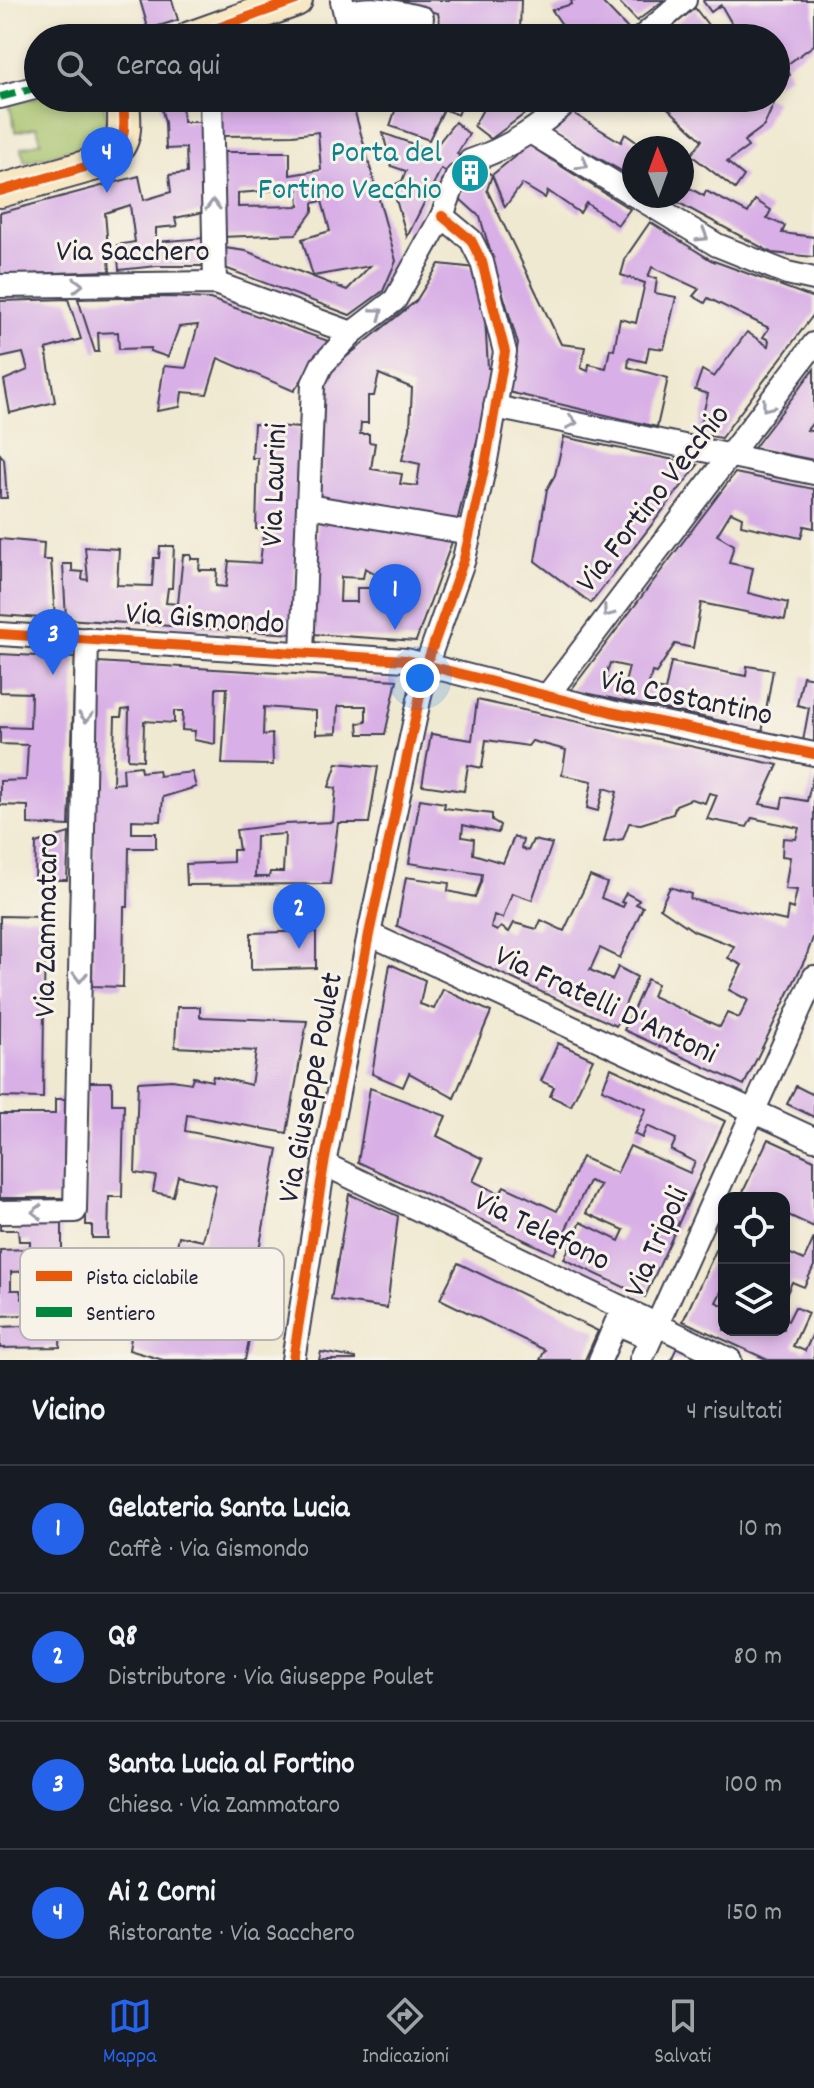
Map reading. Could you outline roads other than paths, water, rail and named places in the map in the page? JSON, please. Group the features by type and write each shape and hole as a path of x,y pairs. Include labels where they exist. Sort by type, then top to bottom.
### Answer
{"main road":[{"path":"232,24 296,0"},
{"path":"0,191 96,164 109,157 125,134 124,112"}],"street":[{"path":"657,24 685,0"},
{"path":"343,7 376,8 422,18"},
{"path":"0,97 24,91"},
{"path":"211,112 215,283"},
{"path":"352,333 395,300 442,216 463,168 532,133 556,112"},
{"path":"532,133 622,187"},
{"path":"656,208 717,245 787,273 814,279"},
{"path":"442,216 471,240 482,262 505,352 495,407 814,473"},
{"name":"Via Sacchero","path":"0,286 215,283 352,333"},
{"name":"Via Laurini","path":"302,653 313,384 322,365 352,333"},
{"name":"Via Fortino Vecchio","path":"547,696 814,344"},
{"name":"Via Giuseppe Poulet","path":"293,1360 324,1164 422,686 416,661 464,559 462,532 495,407"},
{"path":"308,506 462,532"},
{"name":"Via Gismondo","path":"0,634 416,661 547,696"},
{"name":"Via Zammataro","path":"0,1212 75,1211 87,639"},
{"name":"Via Costantino","path":"547,696 814,754"},
{"name":"Via Fratelli D'Antoni","path":"369,934 814,1139"},
{"name":"Via Tripoli","path":"641,1360 814,977"},
{"name":"Via Telefono","path":"324,1164 654,1332 730,1360"},
{"path":"600,1360 616,1323 654,1332"}],"place":[{"name":"Porta del Fortino Vecchio","path":"470,173"},
{"name":"Ai 2 Corni","path":"107,193"},
{"name":"Gelateria Santa Lucia","path":"395,630"},
{"name":"Santa Lucia al Fortino","path":"53,675"},
{"name":"Q8","path":"299,949"}]}
